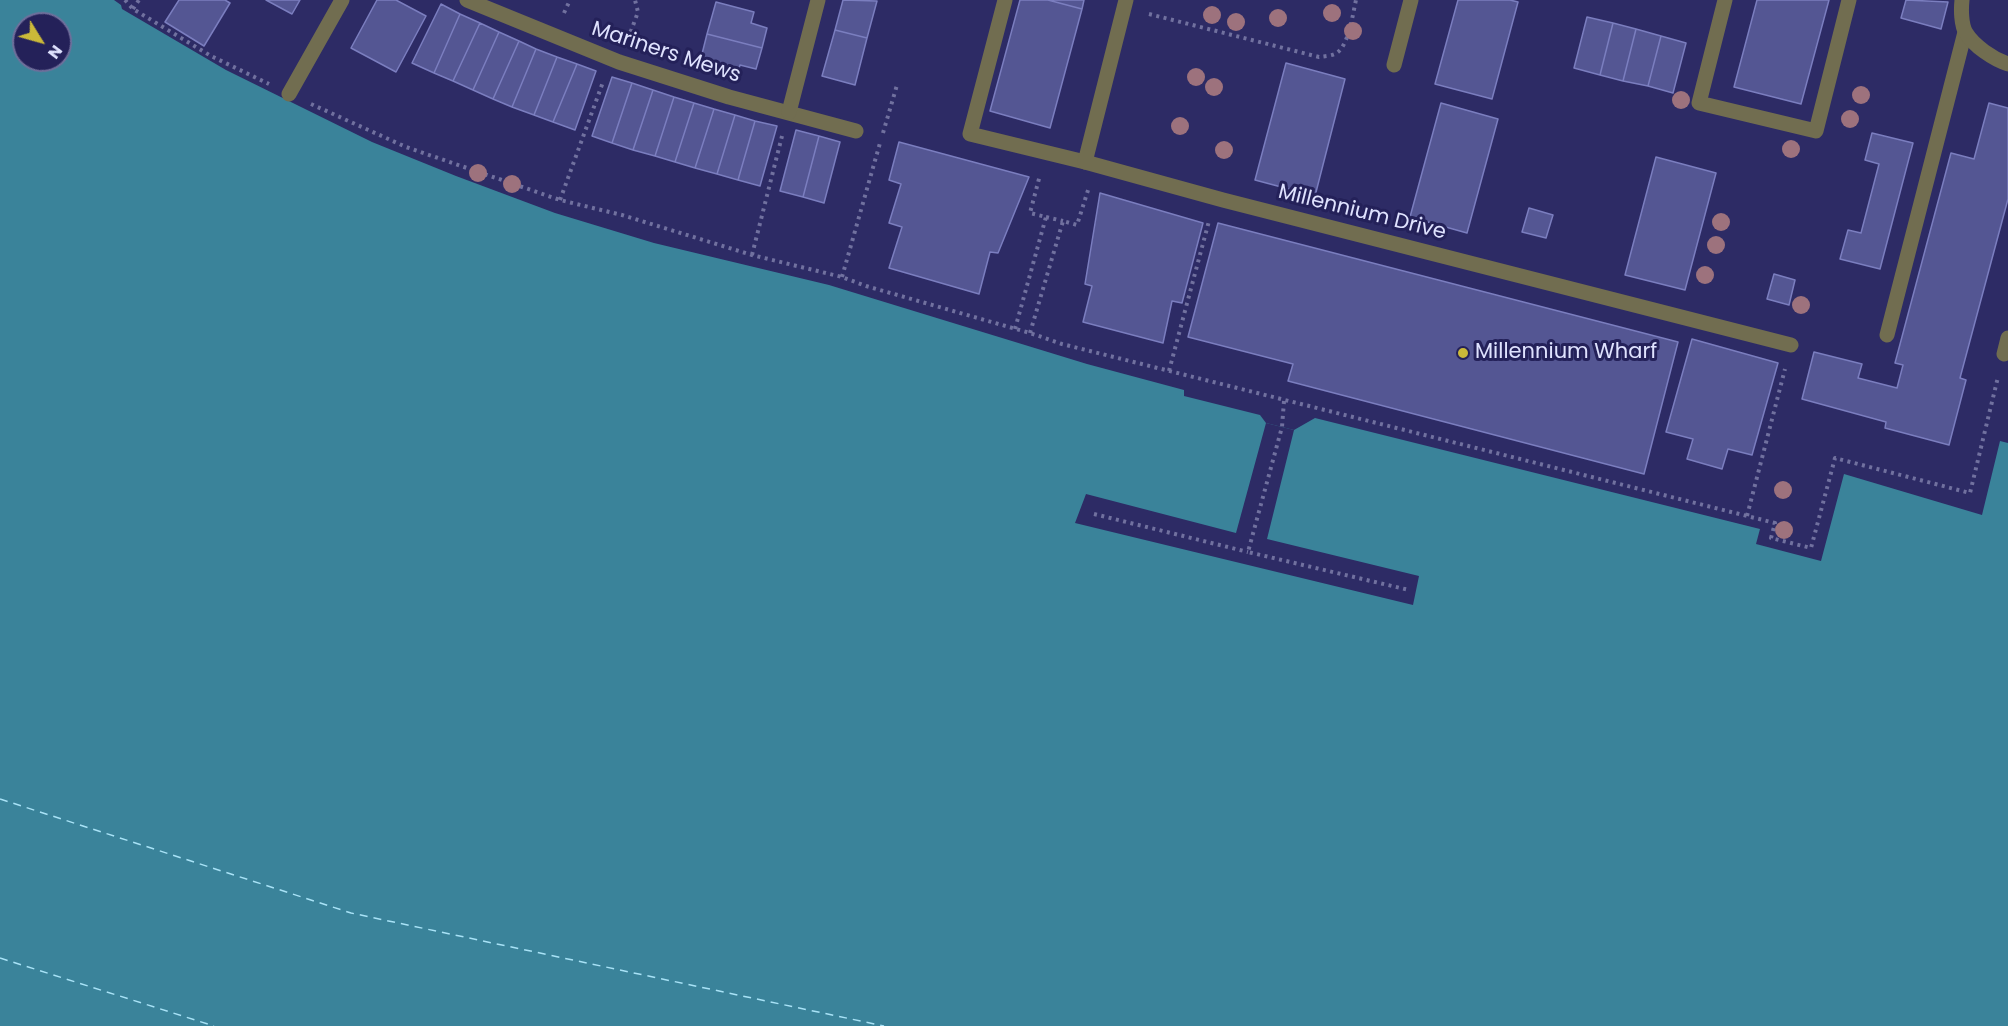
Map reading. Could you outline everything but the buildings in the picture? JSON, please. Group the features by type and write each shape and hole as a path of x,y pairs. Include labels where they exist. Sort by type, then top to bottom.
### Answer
{"street":[{"path":"289,94 342,0"},
{"name":"Mariners Mews","path":"466,0 615,60 729,97 856,131"},
{"path":"789,112 818,0"},
{"name":"Millennium Drive","path":"1005,0 970,134 1791,345"},
{"path":"1394,65 1411,0"},
{"path":"1725,0 1700,103 1816,131 1849,0"},
{"path":"1887,335 1965,32 1962,0"},
{"path":"1085,162 1124,4"},
{"path":"1965,32 1980,48 2008,64"},
{"path":"2004,354 2008,338"}],"path":[{"path":"125,0 133,9 212,56 289,94 406,147 560,200 622,215 752,255 842,277 1062,344 1775,523 1772,538 1811,548 1835,458 1970,493 2004,354"},
{"path":"133,9 138,0"},
{"path":"560,200 615,60 638,12 635,0"},
{"path":"1124,4 1319,57 1338,52 1346,41 1356,0"},
{"path":"842,277 897,85"},
{"path":"752,255 789,112"},
{"path":"1040,172 1030,213 1077,225 1089,187"},
{"path":"1169,371 1215,198"},
{"path":"1015,329 1046,217"},
{"path":"1030,333 1063,221"},
{"path":"1747,516 1791,345"},
{"path":"1248,552 1282,426 1284,400"},
{"path":"1094,514 1409,590"}],"water":[{"path":"0,0 114,0 121,5 122,9 226,70 372,142 555,213 654,243 829,285 1087,364 1184,390 1184,396 1260,415 1266,423 1294,430 1315,418 1760,529 1756,544 1821,561 1844,474 1982,515 2000,441 2008,443 2008,1026 0,1026"}],"pier":[{"path":"1266,423 1294,430 1267,539 1419,576 1413,605 1075,523 1086,494 1236,533"}],"ferry route":[{"path":"0,799 351,913 884,1026"},
{"path":"0,958 214,1026"}],"place":[{"name":"Millennium Wharf","path":"1463,353"}]}
